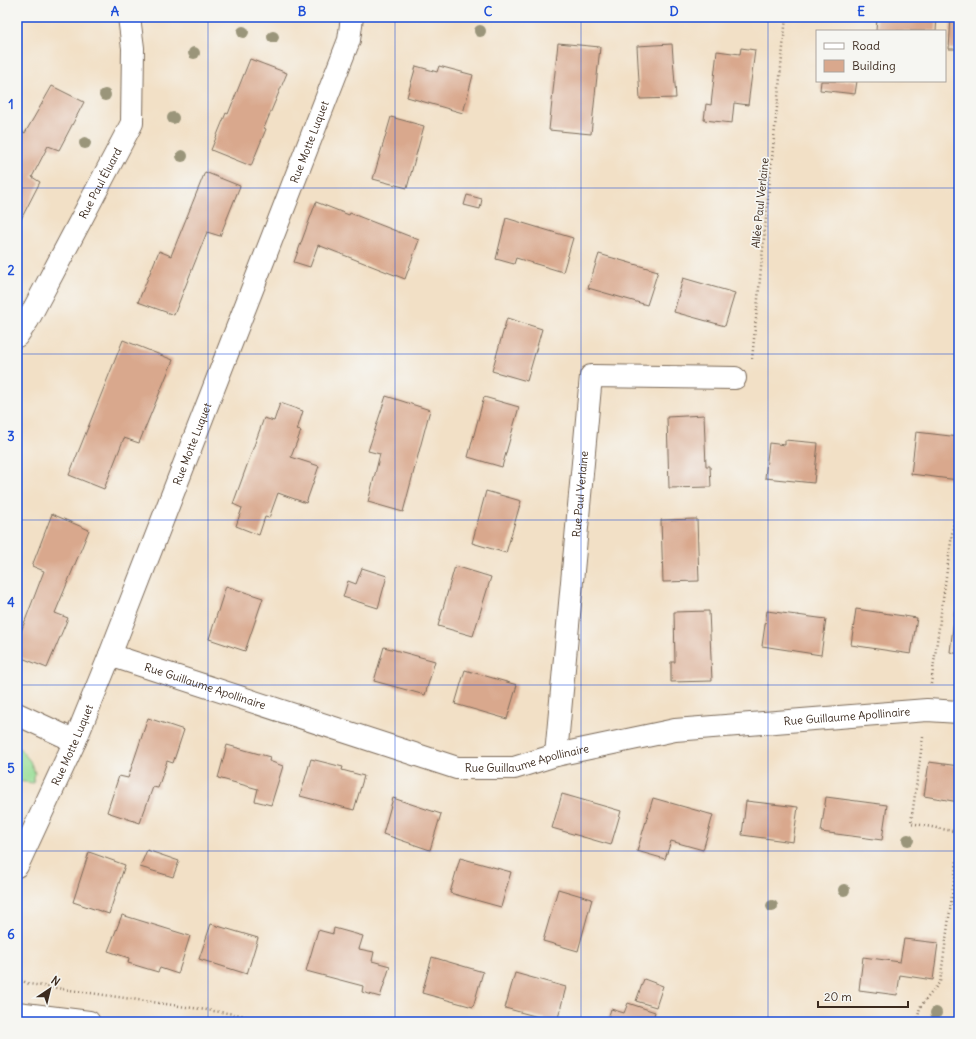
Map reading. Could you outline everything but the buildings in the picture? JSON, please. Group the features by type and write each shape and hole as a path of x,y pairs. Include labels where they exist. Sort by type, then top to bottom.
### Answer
{"street":[{"name":"Rue Paul Éluard","path":"17,336 28,320 132,123 133,48 130,17"},
{"name":"Rue Motte Luquet","path":"17,866 75,741 110,655 349,40 352,17"},
{"name":"Rue Paul Verlaine","path":"556,755 591,376 735,378"},
{"name":"Rue Guillaume Apollinaire","path":"110,655 457,768 514,768 556,755 675,730 927,710 959,712"},
{"path":"17,714 75,741"},
{"path":"17,1013 89,1022"}],"path":[{"name":"Allée Paul Verlaine","path":"735,378 751,375 786,17"},
{"path":"959,513 955,513 911,823 958,832 959,836"},
{"path":"917,1022 920,1007 940,982 959,846"},
{"path":"17,978 29,984 241,1014 260,1022"}],"green space":[{"path":"17,745 30,761 35,773 33,783 17,781"}]}
